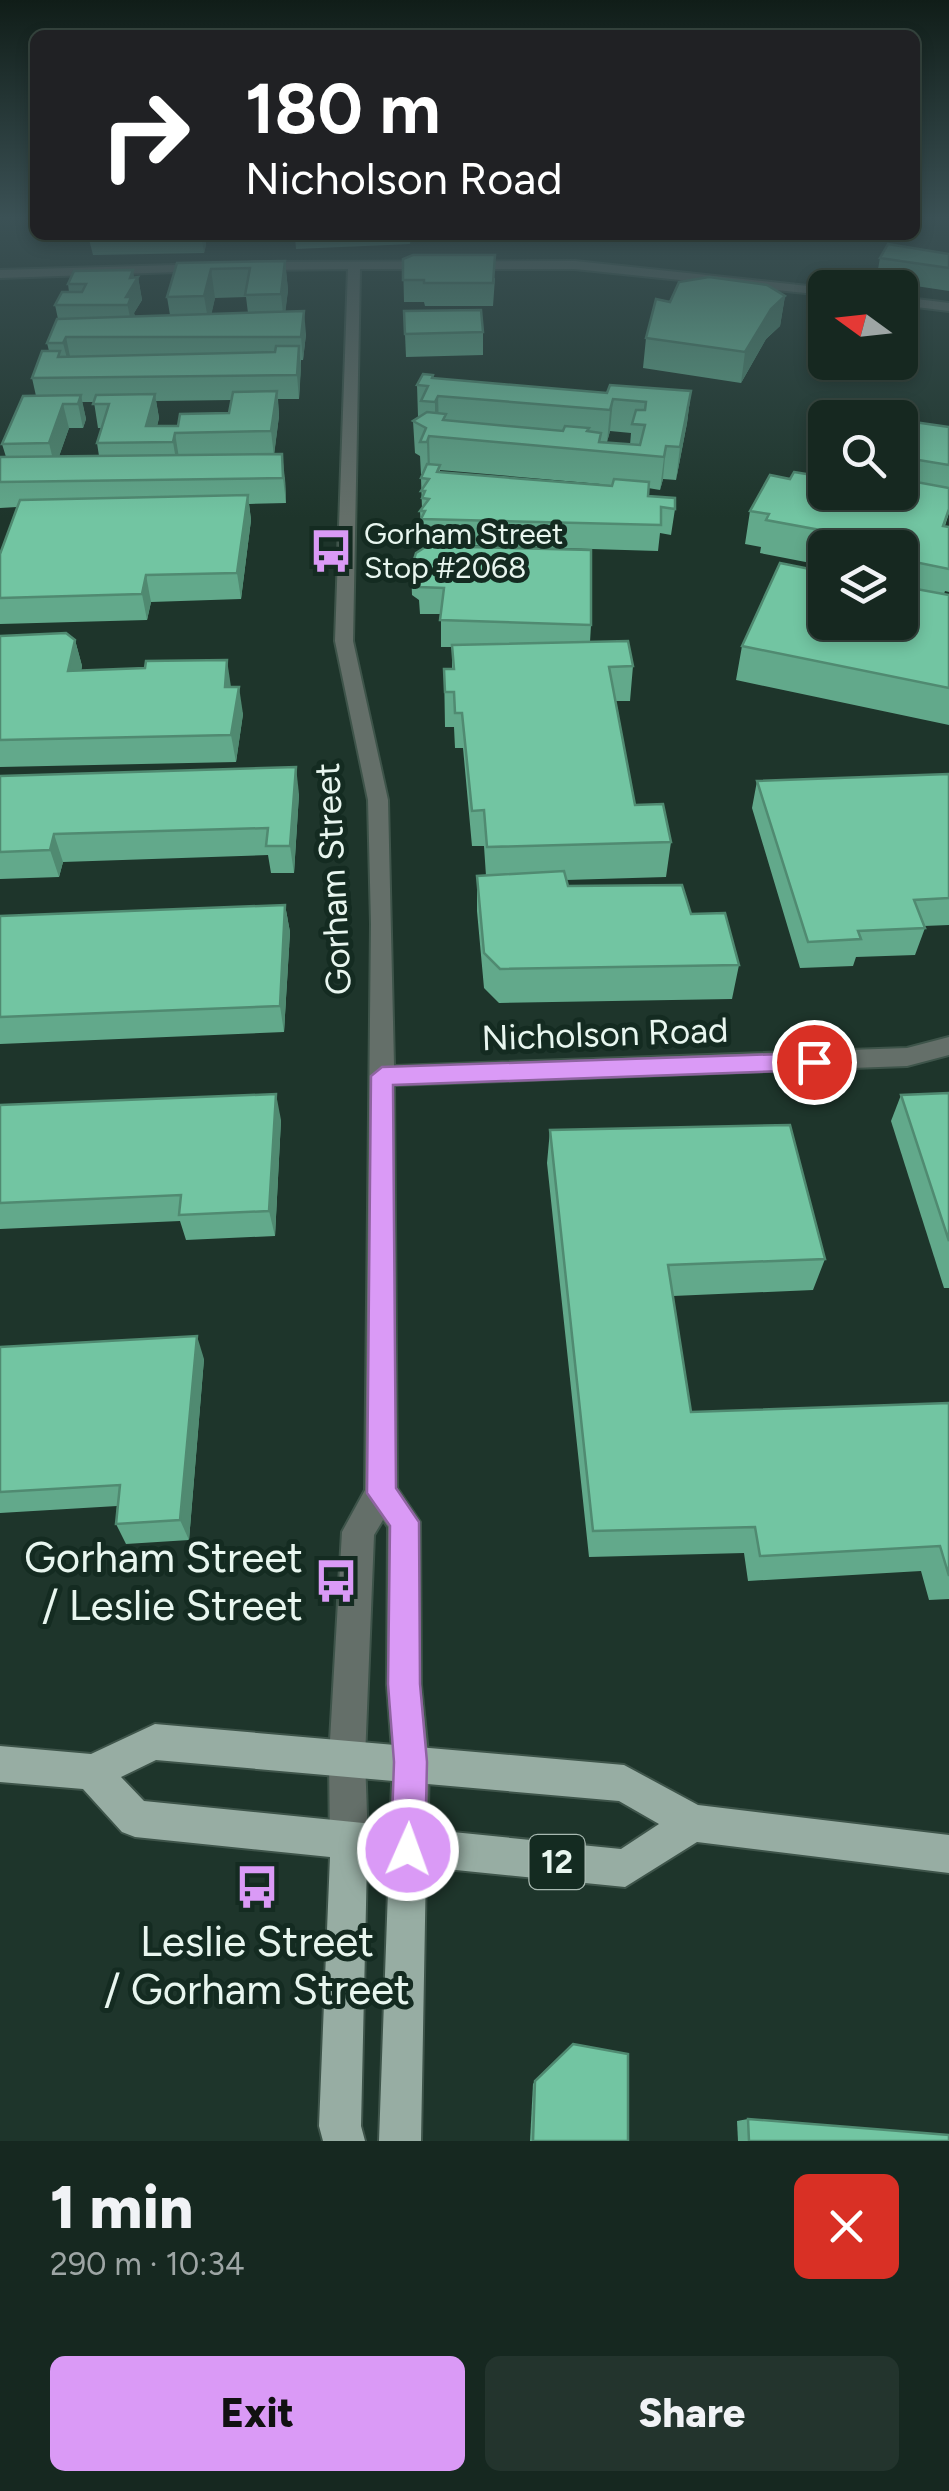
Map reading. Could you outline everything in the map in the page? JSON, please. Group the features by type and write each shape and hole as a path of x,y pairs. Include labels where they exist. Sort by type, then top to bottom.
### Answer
{"main road":[{"path":"0,1764 92,1772 155,1742 411,1762 624,1783 693,1823 949,1854"},
{"name":"12","path":"92,1772 136,1819 408,1850 625,1868 693,1823"},
{"name":"Gorham Street","path":"344,2141 340,2126 349,1843"},
{"name":"Gorham Street","path":"400,2141 408,1850"}],"street":[{"name":"Gorham Street","path":"349,1843 348,1758 358,1532 382,1493 378,800 372,753 344,641 342,592 348,524 353,318"},
{"name":"Nicholson Road","path":"382,1076 889,1058 949,1046"},
{"name":"Gorham Street","path":"382,1493 404,1522 404,1684 411,1762 408,1850"}],"building":[{"path":"303,318 301,337 66,337 63,343 47,343 57,319"},
{"path":"404,318 482,318 483,332 405,334"},
{"path":"651,318 766,318 745,352 646,338"},
{"path":"276,346 299,346 297,375 32,378 42,351 60,351 58,357 275,352"},
{"path":"423,374 433,375 432,378 607,393 610,385 691,391 680,447 666,446 664,457 429,436 427,442 420,442 426,428 413,421 427,412 446,414 443,420 563,431 565,426 589,428 587,431 601,433 599,442 640,445 645,425 632,424 636,410 645,410 646,402 613,399 610,410 438,396 435,402 421,401 428,386 417,385"},
{"path":"277,391 271,431 175,433 173,442 97,443 109,404 93,404 96,395 155,394 146,426 178,426 180,414 229,413 233,392"},
{"path":"81,395 78,404 63,404 49,443 2,444 23,396"},
{"path":"918,423 949,427 949,465 918,460"},
{"path":"282,454 283,478 0,482 0,457"},
{"path":"427,464 440,465 437,472 612,486 614,479 649,482 648,496 675,498 675,509 661,507 661,525 421,519 425,511 420,511 429,499 422,498 425,491 421,491 429,479 421,478"},
{"path":"794,472 808,474 808,510 918,510 918,482 949,488 949,509 943,526 949,527 949,569 918,563 918,530 820,530 766,520 769,514 750,511 770,475 790,479"},
{"path":"248,495 237,573 146,575 142,594 0,598 0,554 20,500"},
{"path":"427,546 591,550 591,625 440,620 444,588 419,587 421,576 411,569 416,553"},
{"path":"780,563 808,569 808,640 918,640 918,589 949,595 949,688 742,646"},
{"path":"66,633 75,640 68,671 145,668 146,661 227,660 225,687 239,687 231,735 0,740 0,636"},
{"path":"628,641 633,666 609,667 635,805 663,804 671,842 487,847 484,810 472,811 462,713 455,713 454,692 445,692 444,669 454,669 452,645"},
{"path":"296,767 290,846 266,846 268,828 54,834 50,850 0,852 0,776"},
{"path":"949,774 949,898 914,900 925,928 858,931 861,939 808,942 757,781"},
{"path":"564,871 568,886 682,885 691,914 725,913 739,965 500,969 484,953 477,876"},
{"path":"285,905 280,1006 0,1017 0,916"},
{"path":"949,1093 949,1241 901,1095"},
{"path":"276,1094 269,1211 179,1215 181,1195 0,1203 0,1105"},
{"path":"790,1125 825,1259 668,1265 691,1412 949,1403 949,1576 940,1546 760,1556 755,1527 593,1531 550,1130"},
{"path":"197,1336 180,1520 116,1524 120,1485 0,1492 0,1347"},
{"path":"573,2044 628,2054 628,2141 533,2141 535,2081"},
{"path":"748,2119 949,2135 949,2141 749,2141"}],"place":[{"name":"Gorham Street Stop #2068","path":"331,551"},
{"name":"Gorham Street / Leslie Street","path":"336,1581"},
{"name":"Leslie Street / Gorham Street","path":"257,1887"}],"route":[{"path":"408,1850 411,1762 404,1684 404,1522 382,1493 382,1076 814,1062"}]}
